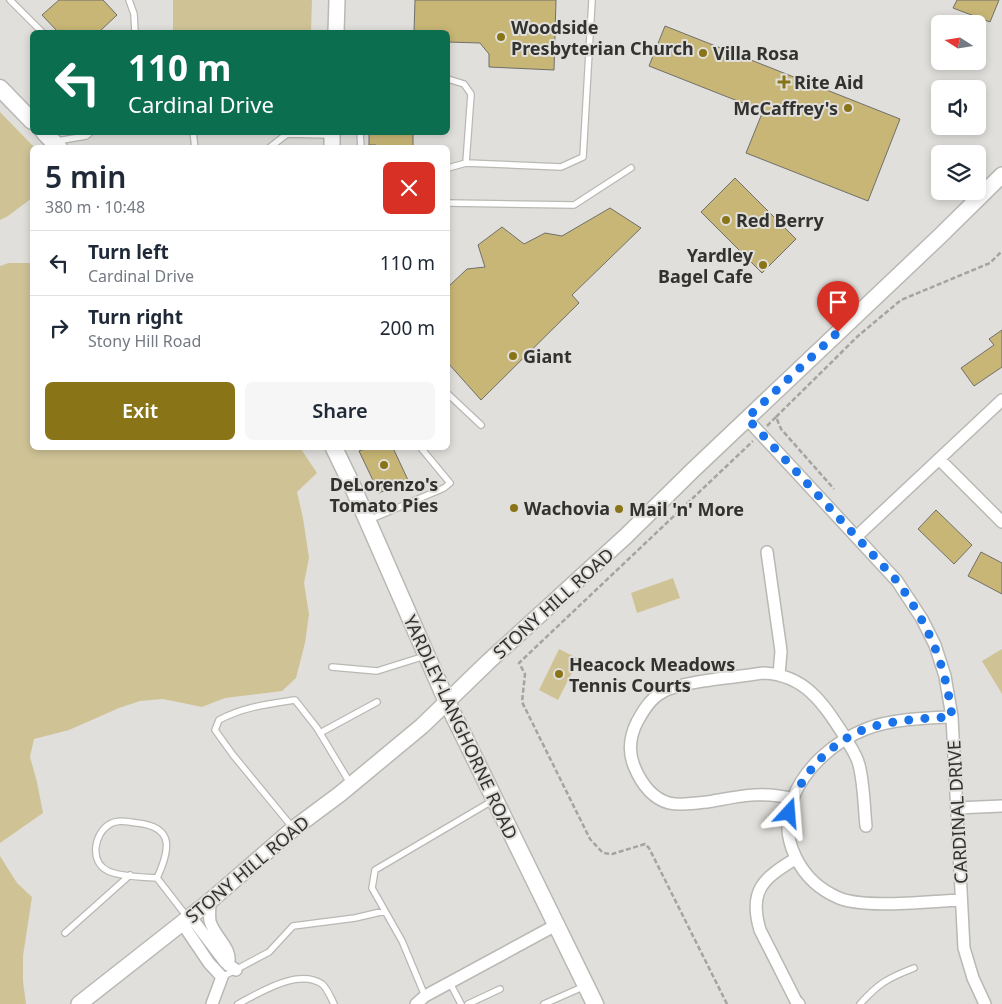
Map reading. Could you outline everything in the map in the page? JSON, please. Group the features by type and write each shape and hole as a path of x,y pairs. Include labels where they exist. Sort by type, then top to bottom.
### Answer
{"main road":[{"path":"0,88 30,119"},
{"name":"YARDLEY-LANGHORNE ROAD","path":"335,450 447,702 595,1004"}],"street":[{"path":"336,30 337,0"},
{"name":"STONY HILL ROAD","path":"79,1004 210,901 293,829 351,785 422,726 488,662 626,536 1002,175"},
{"path":"856,537 1002,400"},
{"name":"CARDINAL DRIVE","path":"747,418 897,581 926,626 935,645 945,676 952,717 962,931 966,956 973,978 985,1004"},
{"path":"940,459 1002,522"},
{"path":"767,552 781,651 779,675"},
{"path":"793,799 778,794 764,794 686,804 668,802 657,798 642,782 632,759 631,737 644,711 659,693 670,687 764,673 792,679 814,693 827,708 859,764 866,826"},
{"path":"952,717 925,718 883,724 866,729 824,755 813,766 798,787 789,813 789,832 795,859 810,879 824,890 848,900 887,903 961,900"},
{"path":"957,808 1002,806"},
{"path":"795,859 767,878 758,893 756,918 778,967 799,1004"},
{"path":"210,901 210,921 217,936 227,950 232,968"},
{"path":"186,919 202,933 232,968"},
{"path":"186,919 209,963 222,978 212,1004"},
{"path":"423,1001 450,983 556,925"}],"lane":[{"path":"10,0 40,30"},
{"path":"129,0 134,14 135,30"},
{"path":"450,167 466,163 562,167 583,157 592,0"},
{"path":"450,79 464,84 471,94 466,163"},
{"path":"52,141 87,135"},
{"path":"272,145 284,135"},
{"path":"304,135 332,138"},
{"path":"450,203 574,205 632,168"},
{"path":"450,396 480,425"},
{"path":"368,521 444,488 450,483 423,450"},
{"path":"332,667 377,671 426,656"},
{"path":"293,829 215,730 219,720 235,711 295,700 320,733 351,785"},
{"path":"320,733 377,702"},
{"path":"423,1001 402,941 372,888 374,870 494,800"},
{"path":"157,878 166,859 167,843 165,836 155,826 148,824 117,821 106,827 96,844 95,856 101,866 108,871 157,878 186,919"},
{"path":"64,933 130,875"},
{"path":"222,978 232,968 269,952 293,926 355,918 384,911"},
{"path":"860,1004 873,990 889,978 914,968"},
{"path":"238,1004 283,981 306,979 322,984 334,1004"},
{"path":"450,983 461,1004"},
{"path":"544,1004 586,985"},
{"path":"468,1004 500,989"}],"path":[{"path":"727,1004 650,848 645,844 612,854 603,853 590,839 522,702 525,674 519,663 760,434 858,336 901,300 990,263 1002,251"},
{"path":"776,417 781,429 834,489"}],"shaded area":[{"path":"173,0 312,0 311,30 173,30"},
{"path":"0,112 32,145 30,145 30,200 0,220"},
{"path":"9,263 30,263 30,450 302,450 317,473 297,492 309,558 304,583 309,614 305,643 296,678 282,691 225,698 202,707 163,699 140,701 69,730 34,739 30,757 43,813 0,843 0,266"},
{"name":"Heacock Meadows Tennis Courts","path":"673,578 680,598 637,613 631,593"},
{"name":"Heacock Meadows Tennis Courts","path":"559,649 579,659 558,700 539,690"},
{"path":"1002,649 1002,694 982,661"},
{"path":"0,856 17,883 32,897 23,956 23,981 26,1004 0,1004"}],"building":[{"path":"59,0 103,0 117,15 101,30 56,30 42,15"},
{"name":"Woodside Presbyterian Church","path":"415,0 556,0 554,70 489,67 489,54 480,43 450,42 450,30 414,30"},
{"path":"957,0 999,0 990,22 986,20 986,15 972,15 953,8"},
{"path":"665,26 900,119 868,201 746,153 763,111 649,66"},
{"path":"369,135 413,135 413,145 369,145"},
{"path":"735,178 796,239 762,273 701,212"},
{"path":"610,208 641,228 572,295 579,303 481,400 450,365 450,285 467,269 485,267 478,245 502,227 524,244 545,233 562,236"},
{"path":"1002,330 1002,367 974,386 961,368 994,345 989,339"},
{"name":"DeLorenzo's Tomato Pies","path":"394,450 408,480 379,493 359,451"},
{"path":"936,510 972,545 954,564 918,529"},
{"path":"981,552 1002,563 1002,594 968,576"}],"place":[{"name":"Woodside Presbyterian Church","path":"501,37"},
{"name":"Villa Rosa","path":"703,53"},
{"name":"Rite Aid","path":"784,82"},
{"name":"McCaffrey's","path":"848,108"},
{"name":"Red Berry","path":"726,220"},
{"name":"Yardley Bagel Cafe","path":"763,265"},
{"name":"Giant","path":"513,356"},
{"name":"DeLorenzo's Tomato Pies","path":"384,465"},
{"name":"Wachovia","path":"514,508"},
{"name":"Mail 'n' More","path":"619,509"},
{"name":"Heacock Meadows Tennis Courts","path":"559,674"}],"route":[{"path":"789,813 798,787 813,766 824,755 846,740 866,729 883,724 925,718 952,717 945,676 935,645 911,601 897,581 747,418 838,332"}]}
